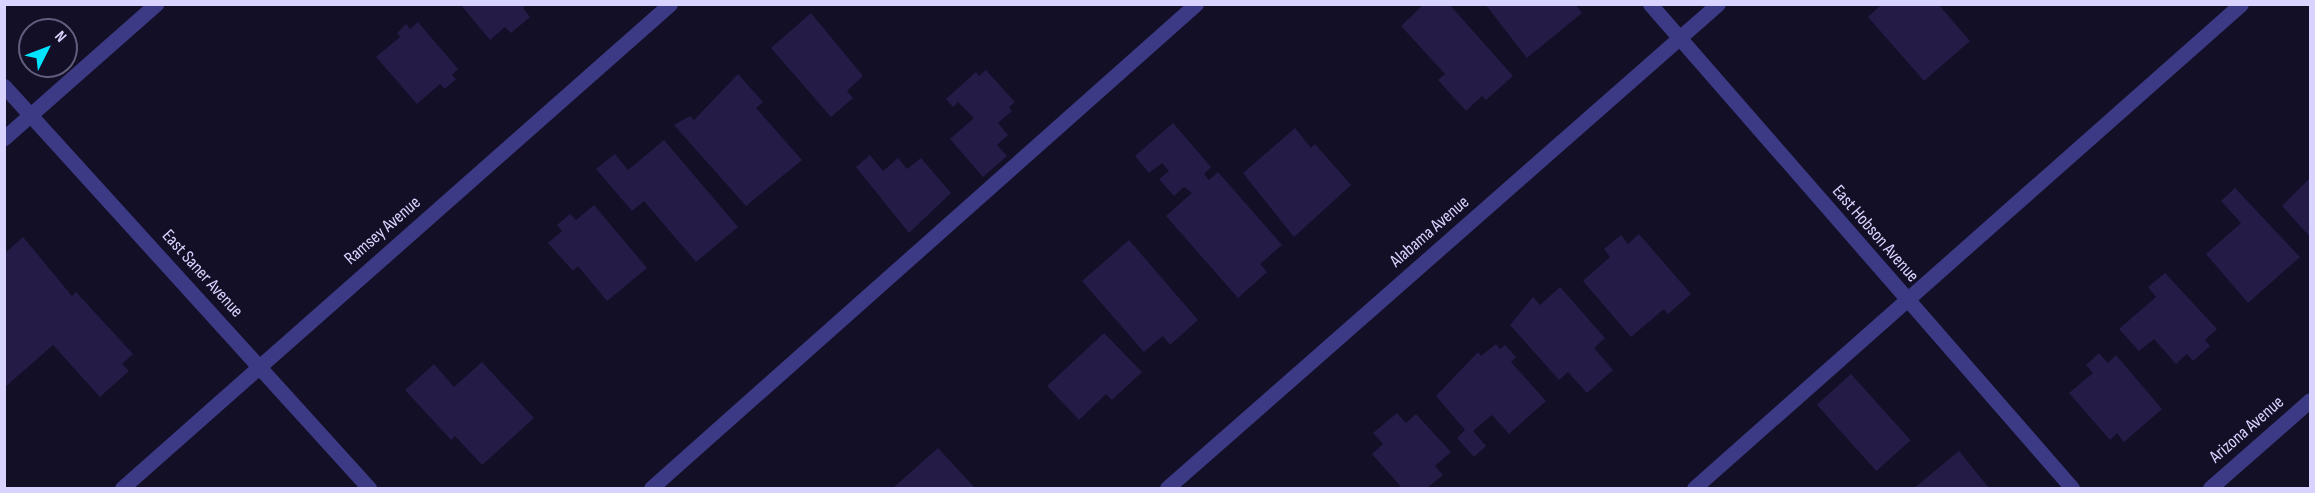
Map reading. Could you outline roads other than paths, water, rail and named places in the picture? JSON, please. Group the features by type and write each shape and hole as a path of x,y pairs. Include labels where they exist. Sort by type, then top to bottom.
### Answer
{"street":[{"path":"4,138 156,4"},
{"name":"Ramsey Avenue","path":"122,489 670,4"},
{"path":"651,489 1196,4"},
{"name":"East Hobson Avenue","path":"1650,4 2072,489"},
{"name":"Alabama Avenue","path":"1167,489 1718,4"},
{"path":"1694,489 2241,4"},
{"name":"East Saner Avenue","path":"4,86 369,489"},
{"name":"Arizona Avenue","path":"2210,489 2310,400"}]}
